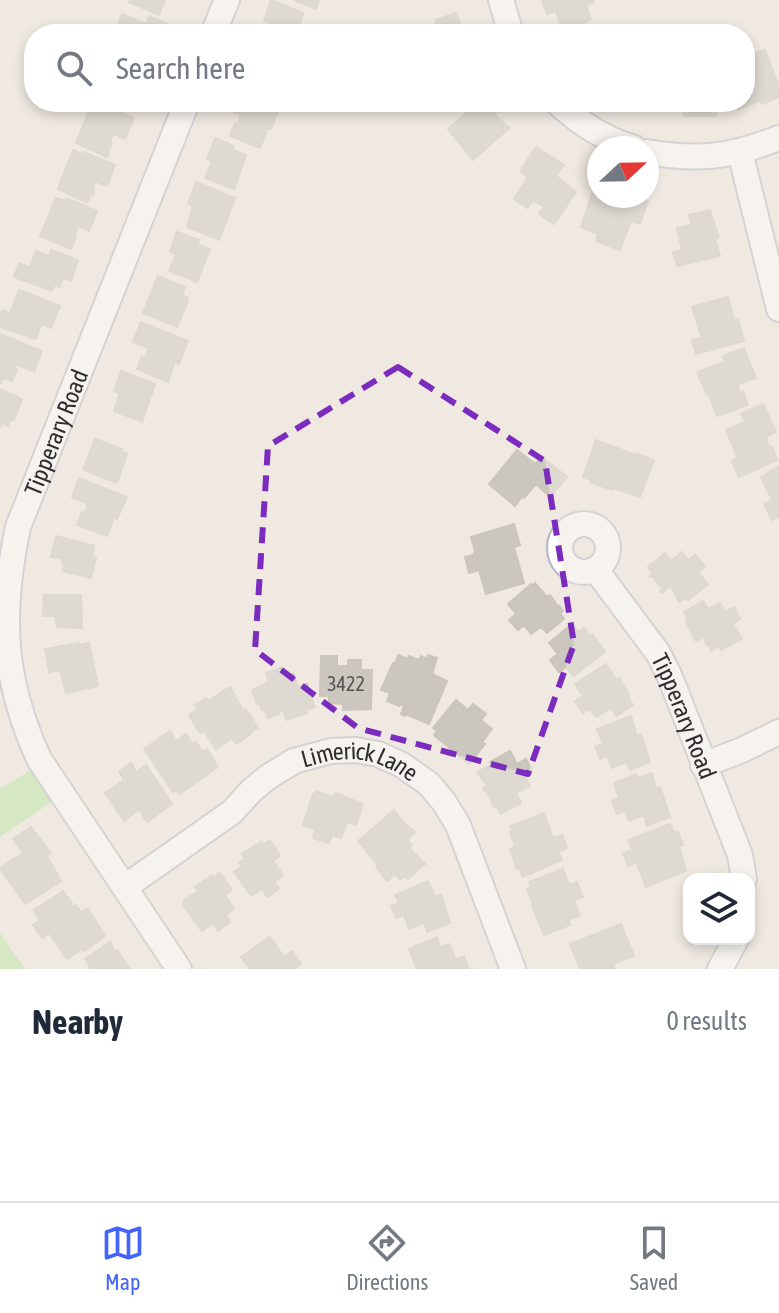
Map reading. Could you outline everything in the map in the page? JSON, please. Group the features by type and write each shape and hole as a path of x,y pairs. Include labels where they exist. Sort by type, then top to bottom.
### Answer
{"street":[{"path":"217,24 227,0"},
{"path":"501,0 508,24"},
{"name":"Tipperary Road","path":"179,969 39,759 13,692 4,620 5,588 18,527 183,112"},
{"path":"567,112 606,136"},
{"path":"659,154 710,157 740,152 779,138"},
{"path":"740,152 779,309"},
{"name":"Tipperary Road","path":"596,570 658,653 670,677 740,855 743,873"},
{"path":"703,765 779,732"},
{"name":"Limerick Lane","path":"125,887 232,812 259,784 294,761 331,751 356,750 378,754 402,765 429,784 444,802 458,825 513,969"},
{"path":"720,969 733,945"}],"highlighted area":[{"path":"398,367 545,461 574,644 528,774 358,728 255,650 268,446"}],"green space":[{"path":"42,763 62,795 0,837 0,789"},
{"path":"0,933 25,969 0,969"}],"building":[{"path":"130,0 165,0 159,15"},
{"path":"271,0 303,13 300,24 264,21"},
{"path":"294,0 319,0 316,9"},
{"path":"542,0 594,2 586,5 591,20 581,24 561,24 556,11 547,14"},
{"path":"456,13 461,24 436,24 435,20"},
{"path":"122,14 146,24 118,24"},
{"path":"149,16 167,24 146,24"},
{"path":"765,50 779,87 779,97 762,104 760,101 755,103 755,53"},
{"path":"89,112 120,112 134,118 125,139 113,133 107,157 76,143"},
{"path":"234,112 278,112 260,148 230,136 241,115"},
{"path":"496,112 494,114 509,128 473,160 448,129 466,113"},
{"path":"684,112 716,112 716,116 684,116"},
{"path":"215,138 246,155 234,189 205,178 212,161 207,159"},
{"path":"536,147 564,165 556,176 576,192 554,224 539,214 544,207 533,200 527,208 514,199 528,177 520,171"},
{"path":"73,150 115,165 107,186 95,181 93,195 87,203 58,189"},
{"path":"196,182 235,198 219,240 187,227 193,206 188,204"},
{"path":"56,198 65,201 66,198 97,211 89,231 75,225 76,237 71,249 40,236"},
{"path":"587,208 646,208 640,224 631,221 620,250 596,241 598,234 581,227"},
{"path":"710,210 719,238 715,239 720,256 677,266 673,252 682,250 677,228 691,225 689,215"},
{"path":"177,232 199,240 197,244 210,249 197,282 169,271 176,254 170,251"},
{"path":"51,250 78,260 71,281 63,278 60,287 54,285 52,291 14,277 19,263 30,267 36,251 49,256"},
{"path":"158,276 185,287 182,295 188,298 187,303 177,327 143,313"},
{"path":"19,290 60,306 51,328 39,323 36,339 0,327 2,310 10,313"},
{"path":"728,297 744,341 696,354 692,340 702,338 692,307"},
{"path":"141,322 188,341 179,364 175,362 168,382 137,369 149,348 133,342"},
{"path":"0,334 42,351 34,372 16,364 12,381 3,378 0,384"},
{"path":"744,348 756,378 738,384 739,393 743,392 748,405 717,416 697,372 725,362 723,356"},
{"path":"121,371 155,384 142,422 114,411 120,393 114,391"},
{"path":"1,390 22,399 14,420 11,419 8,426 2,423 0,428"},
{"path":"763,404 776,432 766,437 777,460 739,477 732,461 738,458 726,430 745,422 741,414"},
{"path":"95,439 122,449 127,454 117,483 83,470"},
{"path":"596,440 654,460 640,497 612,490 583,477"},
{"path":"517,450 535,464 542,457 567,477 550,497 536,484 515,506 489,484"},
{"path":"779,467 779,516 772,520 764,504 772,500 761,477"},
{"path":"79,478 127,497 117,519 114,517 107,536 77,525 88,504 72,497"},
{"path":"514,524 520,545 514,547 524,583 486,594 479,570 469,573 465,557 473,555 475,551 471,537"},
{"path":"56,536 94,546 92,557 96,558 91,578 63,571 63,559 51,557"},
{"path":"682,552 688,560 695,555 705,566 698,572 708,584 688,600 686,597 679,602 671,586 662,593 660,591 662,589 650,576 653,574 648,567 665,553 671,561"},
{"path":"535,583 563,611 560,613 564,619 547,633 541,627 531,634 524,625 518,630 509,620 516,614 508,604"},
{"path":"44,595 81,595 82,628 57,627 55,616 43,616"},
{"path":"703,601 708,609 720,603 725,612 734,607 740,619 733,624 742,639 721,650 719,646 711,651 704,637 696,641 684,612"},
{"path":"572,624 578,632 584,628 590,636 592,634 605,651 574,676 566,667 559,672 550,660 558,654 549,643"},
{"path":"89,643 98,686 66,693 60,670 49,672 45,649"},
{"path":"398,655 419,660 421,656 427,659 428,655 437,658 432,674 447,681 429,724 401,714 404,706 387,701 390,693 381,690"},
{"path":"321,656 337,656 337,666 348,666 348,660 361,660 361,670 372,670 371,709 343,710 343,704 329,703 329,696 320,696"},
{"path":"606,664 616,680 619,678 633,705 616,716 611,708 596,717 590,709 583,713 575,701 583,696 575,684"},
{"path":"281,668 284,677 293,674 298,687 307,684 315,707 287,720 283,710 268,718 265,709 262,710 257,704 252,690 269,682 266,673"},
{"path":"230,687 243,711 246,709 258,728 236,744 231,737 216,749 204,731 200,733 189,715 198,709 195,705"},
{"path":"456,700 468,710 473,704 486,714 481,720 492,729 469,764 434,735 437,731 433,728"},
{"path":"631,716 650,762 630,770 627,762 612,768 607,756 600,759 595,746 603,744 597,729"},
{"path":"170,731 176,741 186,734 203,752 207,749 218,767 179,794 177,790 173,792 144,749"},
{"path":"510,751 517,764 526,759 532,771 524,775 530,786 516,793 521,803 501,814 483,788 487,786 477,772"},
{"path":"131,763 136,772 146,765 172,804 147,822 139,809 124,821 105,793 124,780 119,772"},
{"path":"652,773 670,817 647,826 644,815 629,821 625,811 617,814 612,801 619,798 614,783 636,774 638,778"},
{"path":"316,791 334,797 336,793 363,804 356,825 347,822 341,838 332,835 329,843 313,838 315,830 303,825"},
{"path":"394,810 415,832 407,840 412,845 409,848 425,864 408,879 405,876 400,880 395,874 387,881 358,841"},
{"path":"544,813 553,838 562,835 567,848 558,851 562,860 523,877 510,849 517,846 510,826"},
{"path":"670,824 674,833 678,832 683,845 679,846 686,871 646,887 636,862 628,866 623,853 632,850 628,840"},
{"path":"31,827 51,853 43,861 48,858 61,881 25,904 0,868 23,853 13,839"},
{"path":"270,840 280,856 273,861 283,875 274,882 279,889 267,897 262,889 251,896 234,872 242,866 239,863 245,859 242,854"},
{"path":"563,869 569,885 577,882 583,897 574,901 580,916 568,920 570,925 544,935 527,889 531,888 529,882"},
{"path":"220,873 232,890 225,895 234,909 226,915 230,922 218,931 213,923 202,931 183,901 198,891 195,887"},
{"path":"428,881 435,897 441,895 450,923 427,932 424,923 409,929 404,915 396,918 391,906 399,903 395,895"},
{"path":"63,891 72,907 76,905 81,912 88,908 105,936 67,959 49,933 42,938 33,925 40,920 34,910"},
{"path":"621,924 634,956 613,964 615,969 580,969 570,944"},
{"path":"270,937 284,957 292,951 301,964 294,969 250,969 241,957"},
{"path":"437,937 440,947 449,944 455,958 452,961 464,956 469,969 417,969 409,949"},
{"path":"110,942 130,969 91,969 85,959"}]}
